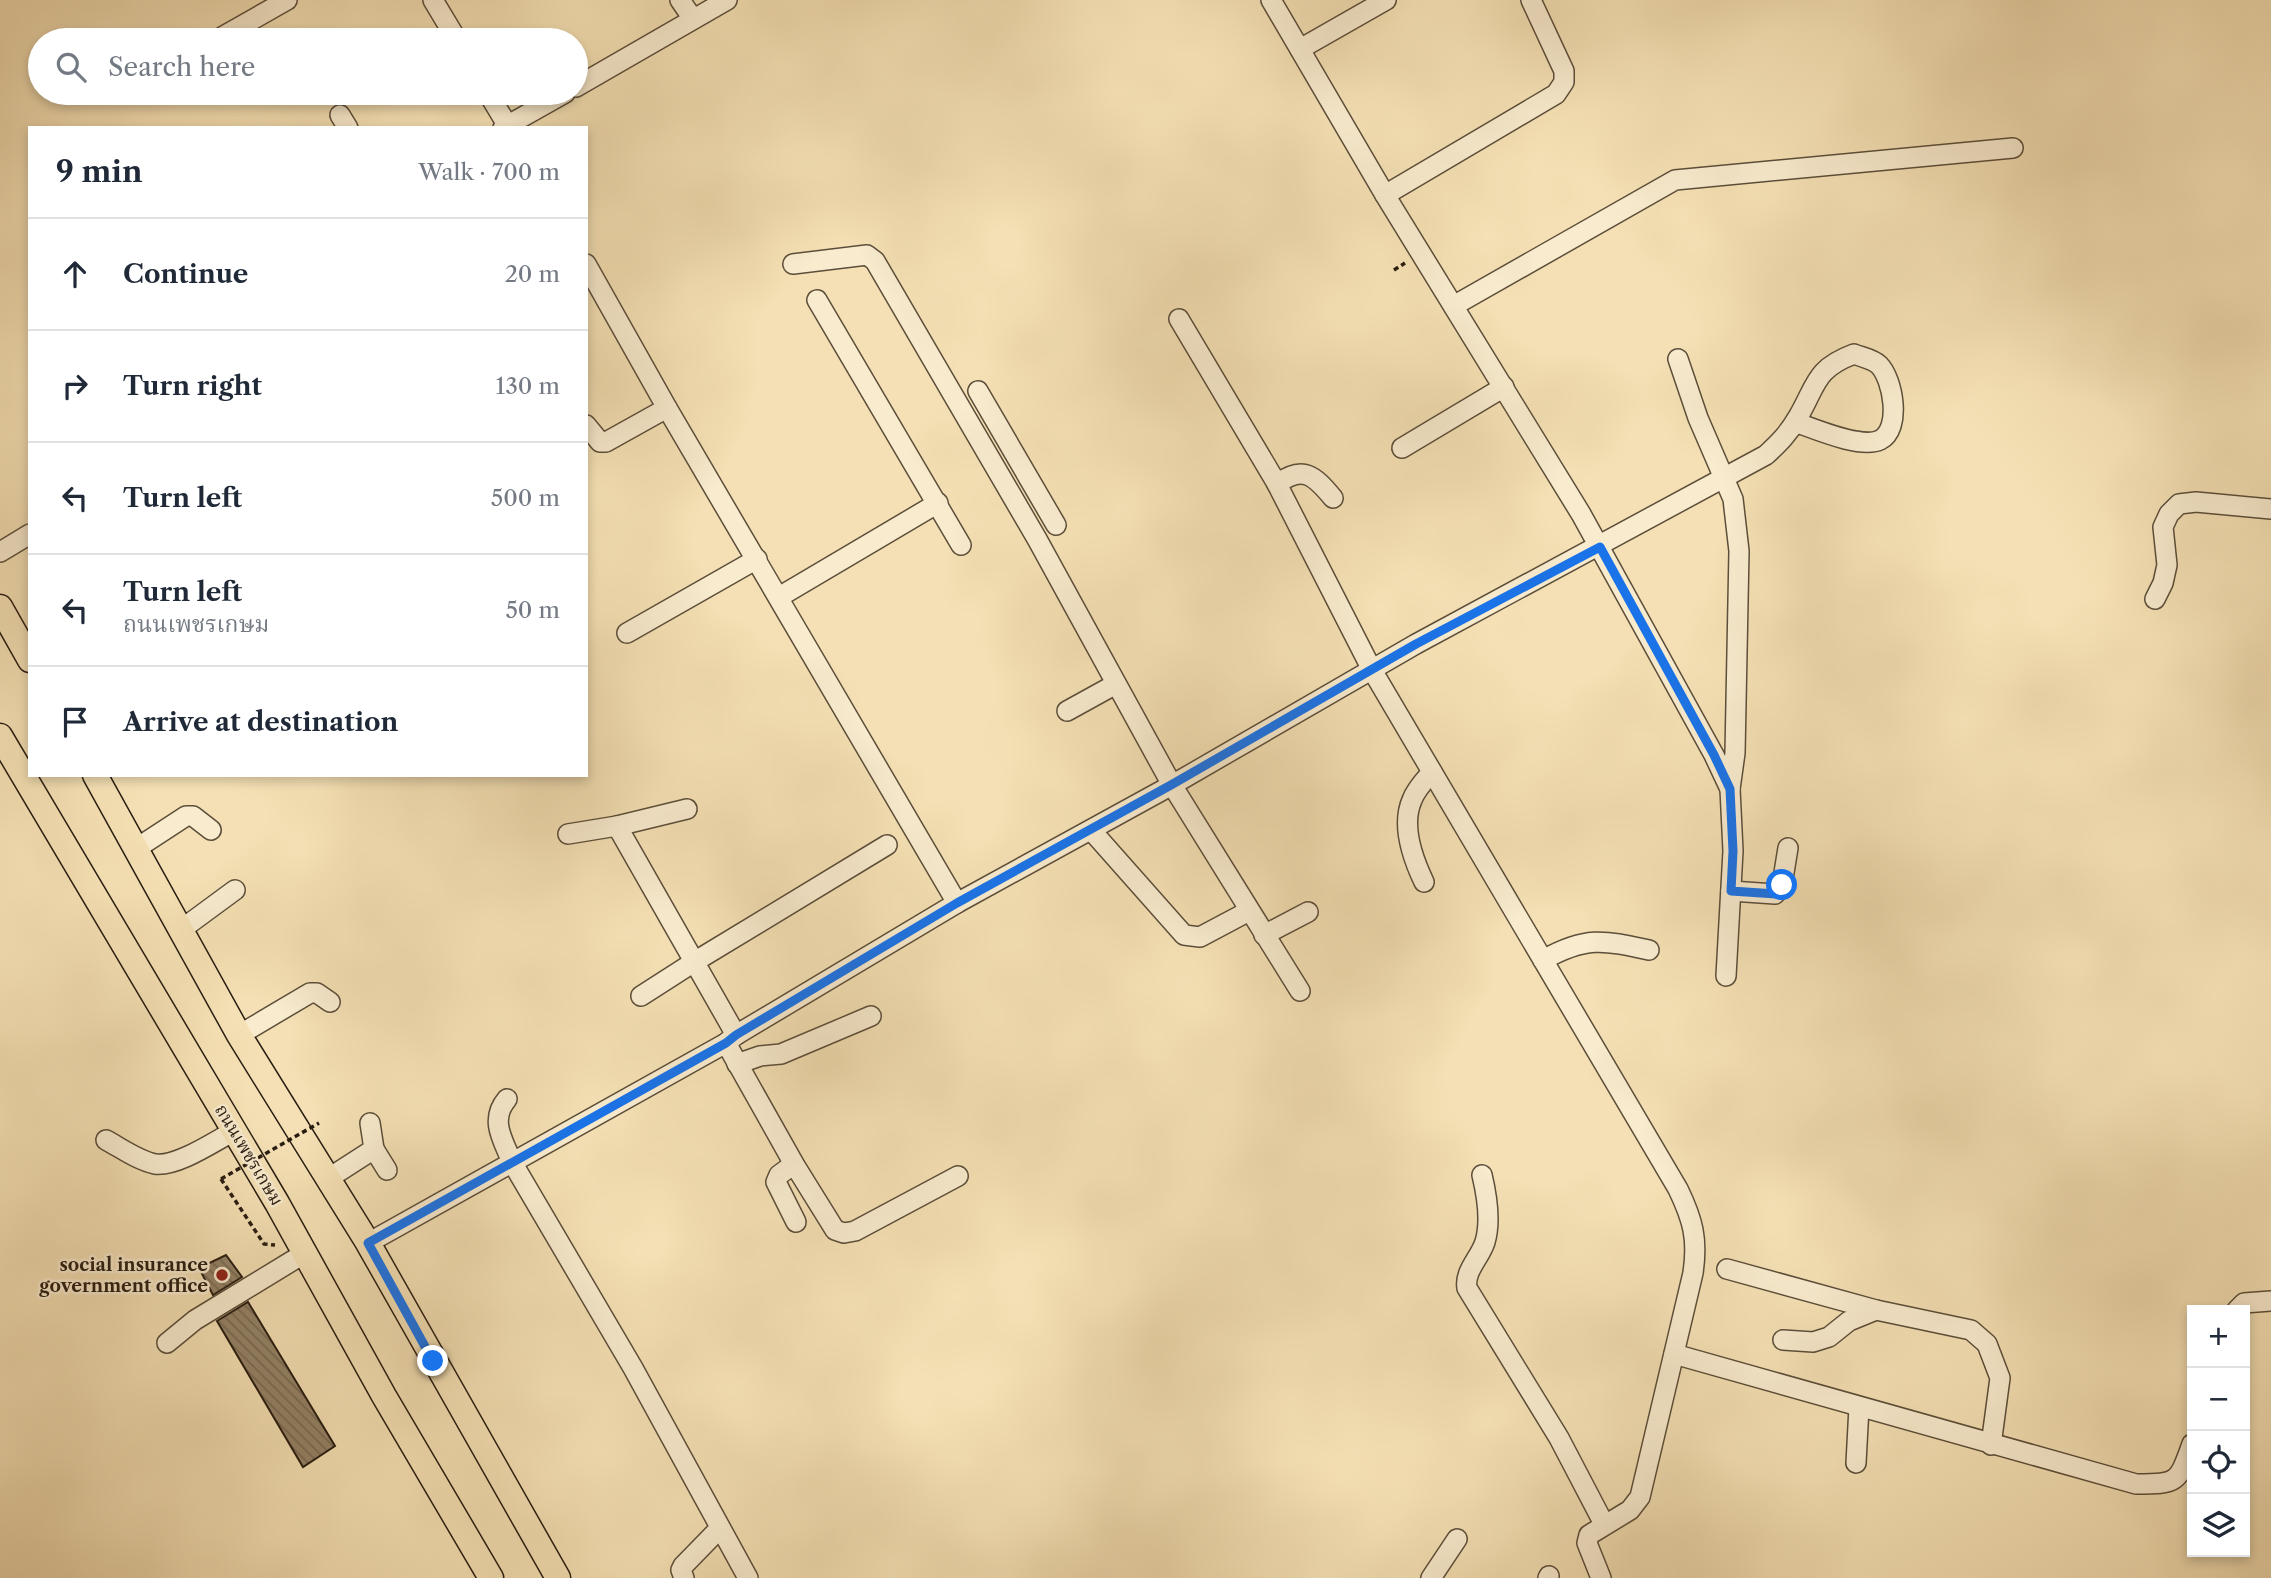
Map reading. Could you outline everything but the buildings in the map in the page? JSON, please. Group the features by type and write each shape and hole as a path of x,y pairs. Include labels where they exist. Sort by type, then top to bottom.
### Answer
{"main road":[{"path":"0,607 28,656"},
{"name":"ถนนเพชรเกษม","path":"0,736 234,1130 384,1396 491,1578"},
{"path":"96,777 239,1035 368,1243 558,1578"}],"street":[{"path":"238,28 287,0"},
{"path":"433,0 450,28"},
{"path":"680,0 693,19"},
{"path":"588,80 727,0"},
{"path":"1271,0 1385,195 1600,547 1730,789"},
{"path":"1300,49 1386,0"},
{"path":"1385,195 1556,94 1563,82 1564,71 1531,0"},
{"path":"495,105 506,126"},
{"path":"509,126 545,105"},
{"path":"1454,305 1675,180 2013,148"},
{"path":"793,264 867,255 875,261 1010,492 1171,785 1300,991"},
{"path":"588,268 667,408 957,903"},
{"path":"817,300 961,545"},
{"path":"1179,319 1277,484 1372,670 1678,1189 1691,1216 1697,1248 1640,1497 1630,1510 1589,1535 1587,1543 1601,1578"},
{"path":"368,1243 731,1039 957,903 1372,670 1766,455 1786,437 1815,380 1835,361 1854,354 1878,363 1889,382 1894,410 1890,431 1880,440 1860,442 1795,422"},
{"path":"1678,359 1698,418 1733,499 1739,551 1735,753 1730,789 1733,851 1726,976"},
{"path":"1402,448 1504,387"},
{"path":"978,391 1056,525"},
{"path":"588,427 600,442 606,442 667,408"},
{"path":"1277,484 1289,475 1303,473 1317,478 1333,498"},
{"path":"1010,492 1030,480"},
{"path":"2155,599 2163,583 2167,565 2163,527 2169,514 2179,504 2196,502 2271,509"},
{"path":"779,597 938,503"},
{"path":"0,552 28,535"},
{"path":"627,633 757,559"},
{"path":"1067,710 1116,684"},
{"path":"1424,882 1417,869 1406,825 1411,801 1432,772"},
{"path":"568,834 617,826 687,809"},
{"path":"137,848 186,816 193,816 211,830"},
{"path":"617,826 694,962 731,1039 737,1064 835,1230 844,1233 855,1231 958,1176"},
{"path":"1090,830 1184,935 1200,937 1249,911"},
{"path":"641,996 887,845"},
{"path":"1731,891 1776,894 1782,885 1788,848"},
{"path":"182,929 235,890"},
{"path":"1264,935 1308,912"},
{"path":"1544,960 1565,948 1584,943 1606,941 1649,950"},
{"path":"239,1035 310,993 317,993 330,1002"},
{"path":"737,1064 760,1056 781,1054 870,1016"},
{"path":"507,1099 498,1114 499,1132 512,1162 633,1368 748,1578"},
{"path":"370,1124 374,1149 387,1170"},
{"path":"106,1140 135,1156 157,1164 178,1160 234,1130"},
{"path":"329,1178 374,1149"},
{"path":"794,1164 779,1175 776,1182 796,1222"},
{"path":"1482,1175 1488,1217 1486,1239 1479,1258 1467,1275 1467,1288 1559,1438 1604,1524"},
{"path":"167,1343 195,1320 303,1250"},
{"path":"1727,1269 1876,1310 1971,1330 1987,1344 2000,1378 1992,1445"},
{"path":"2242,1305 2271,1301"},
{"path":"1783,1339 1813,1342 1829,1337 1849,1321 1876,1310"},
{"path":"1674,1354 2136,1484 2161,1484 2174,1480 2181,1474 2187,1458"},
{"path":"1856,1464 1859,1407"},
{"path":"684,1578 681,1570 683,1566 720,1528"},
{"path":"1431,1578 1457,1539"}],"path":[{"path":"303,1250 264,1244 220,1179 319,1123"}],"place":[{"name":"social insurance government office","path":"222,1275"}],"route":[{"path":"433,1361 368,1243 726,1043 957,903 1171,785 1416,644 1600,547 1730,789 1733,851 1731,891 1776,894 1782,885"}]}
